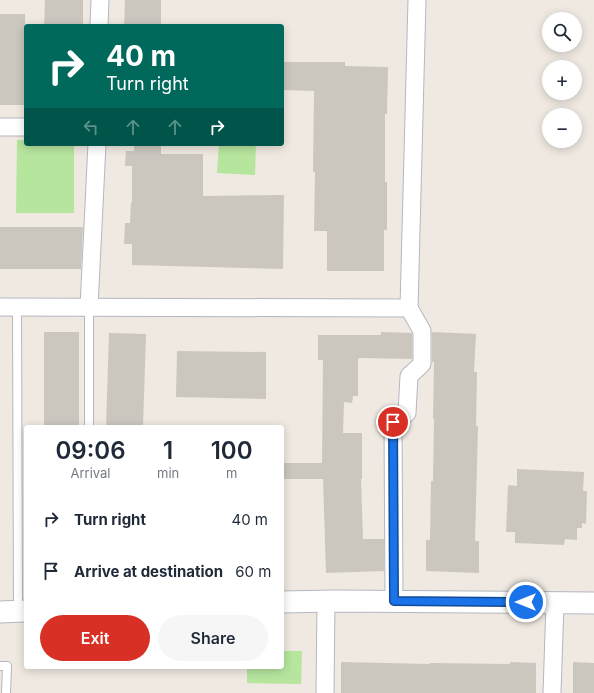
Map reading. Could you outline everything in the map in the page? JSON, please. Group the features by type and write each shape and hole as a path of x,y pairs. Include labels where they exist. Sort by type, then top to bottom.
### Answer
{"street":[{"path":"99,24 100,0"},
{"path":"394,601 393,422 407,413 409,376 422,364 422,331 409,308 417,0"},
{"path":"0,127 24,127"},
{"path":"89,307 97,146"},
{"path":"8,306 409,308"},
{"path":"325,693 326,601"},
{"path":"284,602 394,601 594,603"},
{"path":"552,693 555,603"}],"lane":[{"path":"8,306 15,612"},
{"path":"89,307 89,425"},
{"path":"0,666 7,666 6,693"}],"green space":[{"path":"17,140 24,140 24,146 74,146 74,213 16,213"},
{"path":"219,146 256,146 255,175 217,173"},
{"path":"284,651 302,651 301,684 247,683 247,669 284,669"}],"building":[{"path":"45,0 83,0 83,24 44,24"},
{"path":"125,0 161,0 161,24 124,24"},
{"path":"0,14 25,14 24,105 0,105"},
{"path":"284,62 345,62 345,66 388,67 387,114 385,114 387,230 384,230 384,271 327,271 327,231 314,231 314,91 284,90"},
{"path":"134,146 161,146 161,154 203,154 203,196 284,195 283,269 132,265 132,244 124,244 125,223 130,223 132,202 132,166 125,166 126,151 134,151"},
{"path":"0,227 83,227 81,269 0,269"},
{"path":"44,332 79,332 79,425 44,425"},
{"path":"381,332 412,333 412,359 358,359 358,396 353,396 352,403 344,402 343,433 362,433 361,479 363,539 384,539 384,571 326,573 323,479 284,479 284,463 322,463 323,360 318,360 318,335 381,335"},
{"path":"433,332 476,334 474,372 477,372 476,426 478,426 475,541 479,541 479,573 426,571 426,540 430,540 431,481 433,481"},
{"path":"109,333 146,334 143,425 106,425"},
{"path":"177,351 266,352 266,399 176,397"},
{"path":"517,469 584,472 583,491 587,491 586,524 582,523 582,528 577,528 577,540 565,539 564,545 515,543 515,532 506,532 508,485 517,486"},
{"path":"341,662 430,664 510,664 510,662 536,663 536,693 341,693"},
{"path":"573,662 594,663 594,693 573,693"}],"route":[{"path":"393,422 394,601 526,602"}]}
